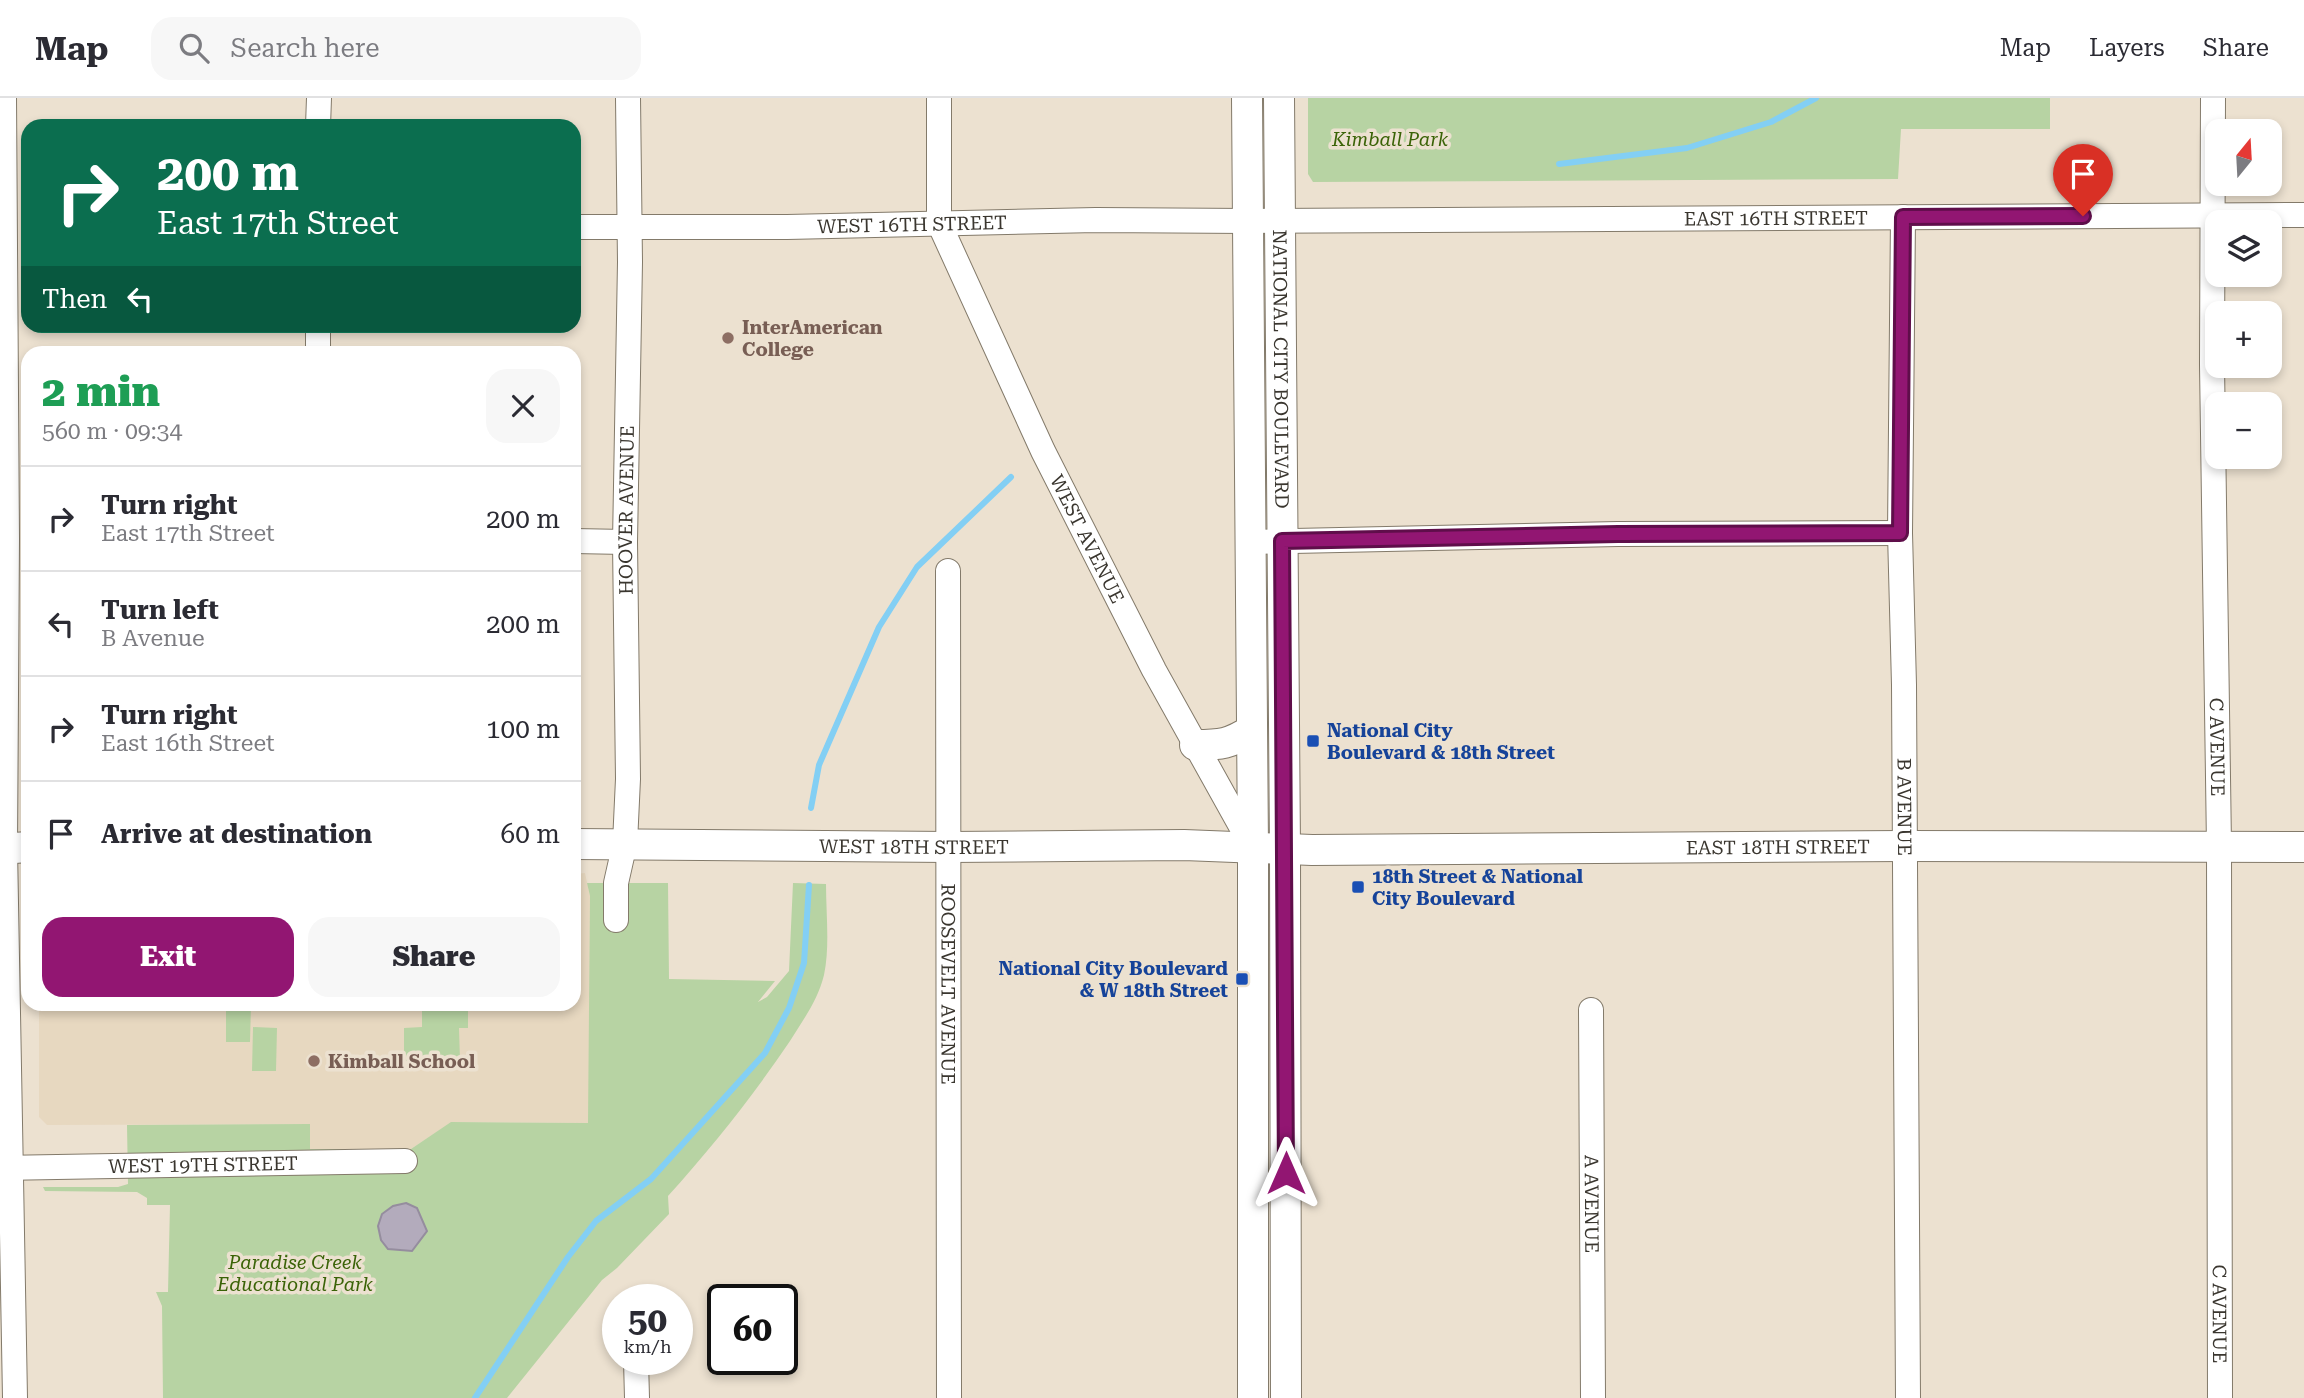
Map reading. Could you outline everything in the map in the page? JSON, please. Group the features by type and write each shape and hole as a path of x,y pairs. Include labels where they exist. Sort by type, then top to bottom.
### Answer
{"main road":[{"name":"NATIONAL CITY BOULEVARD","path":"1247,98 1254,848 1254,1398"},
{"name":"NATIONAL CITY BOULEVARD","path":"1279,98 1286,1398"},
{"path":"1195,744 1218,745 1231,742 1252,730"},
{"name":"WEST 18TH STREET","path":"581,844 949,847 1184,845 1254,848"},
{"name":"EAST 18TH STREET","path":"1254,848 1442,850 1903,846 2304,847"}],"street":[{"path":"4,98 11,232 12,539 11,848 5,1168 15,1398"},
{"path":"318,119 319,98"},
{"name":"HOOVER AVENUE","path":"615,920 616,883 625,844 628,779 625,542 630,226 628,98"},
{"path":"939,98 939,223"},
{"name":"C AVENUE","path":"2212,210 2213,98"},
{"name":"EAST 16TH STREET","path":"1248,221 2205,215"},
{"name":"EAST 16TH STREET","path":"2282,215 2304,215"},
{"name":"B AVENUE","path":"1903,217 1900,533 1904,685 1908,1398"},
{"name":"WEST 16TH STREET","path":"581,227 786,227 1096,219 1248,221"},
{"name":"WEST AVENUE","path":"939,223 1043,451 1154,670 1254,848"},
{"name":"C AVENUE","path":"2213,287 2219,846 2220,1398"},
{"path":"1250,542 1618,534 1900,533"},
{"path":"581,541 625,542"},
{"name":"ROOSEVELT AVENUE","path":"947,571 949,1398"},
{"name":"A AVENUE","path":"1591,1010 1593,1398"},
{"name":"WEST 19TH STREET","path":"5,1168 405,1161"},
{"path":"636,1375 637,1398"}],"shaded area":[{"name":"Kimball School","path":"581,873 585,873 590,896 589,1123 452,1122 411,1149 310,1149 309,1124 47,1125 39,1117 39,1011 581,1011"}],"green space":[{"name":"Kimball Park","path":"1308,98 2050,98 2050,129 1901,129 1898,179 1313,182 1308,174"},
{"name":"Paradise Creek Educational Park","path":"587,883 668,883 669,979 775,981 758,1002 767,997 789,971 793,883 826,884 826,964 814,1001 790,1041 747,1101 668,1196 669,1214 602,1280 507,1398 163,1398 162,1306 156,1292 168,1292 170,1205 147,1205 147,1198 137,1192 45,1191 43,1187 118,1187 128,1184 127,1125 310,1124 310,1149 411,1149 451,1122 588,1123 590,896"},
{"path":"226,1011 251,1011 250,1042 226,1042"},
{"path":"422,1011 468,1011 468,1028 459,1028 460,1060 404,1061 404,1028 422,1027"},
{"path":"253,1027 277,1028 276,1071 252,1071"}],"building":[{"path":"406,1203 417,1208 427,1231 412,1251 388,1249 381,1240 378,1226 382,1214 393,1206"}],"waterway":[{"path":"1559,164 1687,148 1771,122 1816,98"},
{"path":"811,808 819,765 879,627 917,567 1011,477"},
{"path":"475,1398 568,1257 596,1221 651,1179 765,1053 789,1008 804,963 809,885"}],"place":[{"name":"InterAmerican College","path":"728,338"},
{"name":"National City Boulevard & 18th Street","path":"1313,741"},
{"name":"18th Street & National City Boulevard","path":"1358,887"},
{"name":"National City Boulevard & W 18th Street","path":"1242,979"},
{"name":"Kimball School","path":"314,1061"}],"route":[{"path":"1286,1173 1282,541 1618,534 1900,533 1903,217 2083,216"}]}
